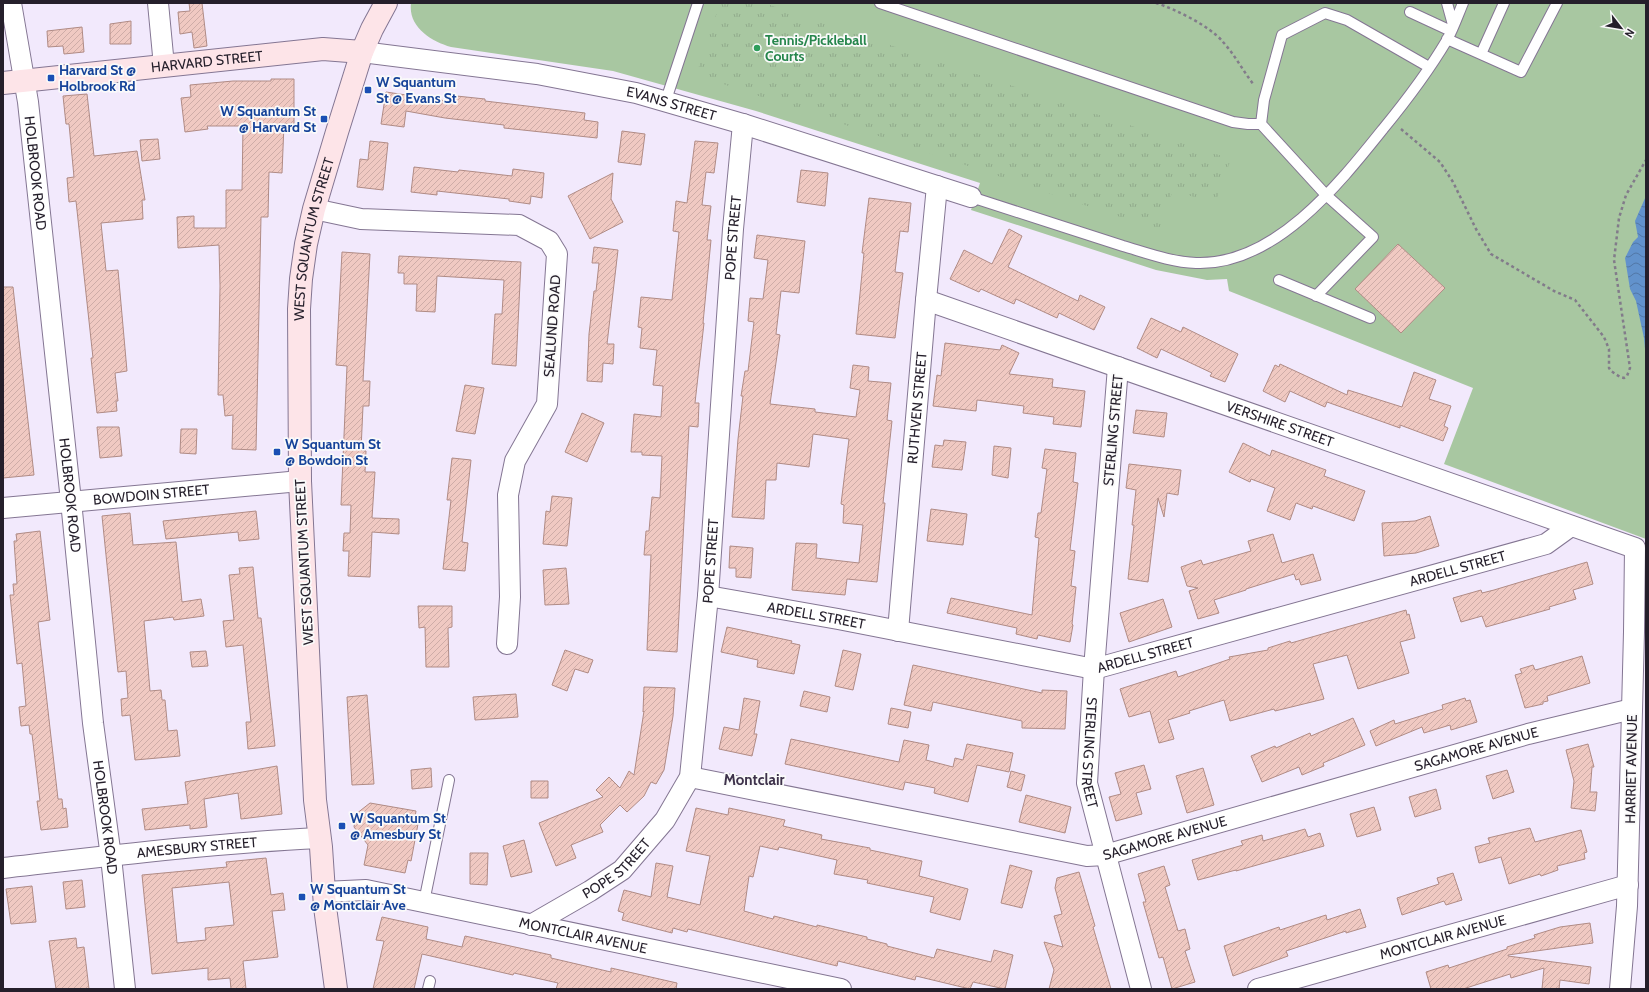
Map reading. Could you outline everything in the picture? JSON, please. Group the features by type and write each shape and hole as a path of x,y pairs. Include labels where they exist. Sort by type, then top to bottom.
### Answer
{"main road":[{"name":"WEST SQUANTUM STREET","path":"336,989 324,892 316,800 300,481 300,294 303,261 314,209 362,52 372,28 386,3"},
{"name":"HARVARD STREET","path":"3,83 323,49 362,52"}],"street":[{"name":"HOLBROOK ROAD","path":"12,3 25,80 71,501 93,723 111,857 125,989"},
{"path":"158,3 164,66"},
{"name":"EVANS STREET","path":"362,52 555,77 636,93 743,124 971,197"},
{"name":"POPE STREET","path":"531,925 590,891 622,870 665,820 690,777 708,596 732,244 743,124"},
{"name":"RUTHVEN STREET","path":"898,631 937,186"},
{"name":"SEALUND ROAD","path":"314,209 361,219 519,226 549,241 557,254 547,404 515,461 508,495 510,597 507,644"},
{"name":"VERSHIRE STREET","path":"926,300 1635,548"},
{"name":"STERLING STREET","path":"1118,367 1094,669 1087,783 1141,989"},
{"name":"BOWDOIN STREET","path":"3,508 300,481"},
{"name":"ARDELL STREET","path":"708,596 1094,669 1546,544 1571,526"},
{"name":"HARRIET AVENUE","path":"1620,989 1626,927 1628,885 1635,548"},
{"name":"SAGAMORE AVENUE","path":"690,777 1087,856 1105,855 1528,734 1632,709"},
{"name":"AMESBURY STREET","path":"3,868 281,840 320,838"},
{"name":"MONTCLAIR AVENUE","path":"1258,989 1628,885"},
{"name":"MONTCLAIR AVENUE","path":"324,892 366,890 841,989"}],"lane":[{"path":"665,102 698,3"},
{"path":"880,3 1233,122 1261,124 1326,195 1373,237 1316,296"},
{"path":"1447,3 1450,32"},
{"path":"971,197 1074,231 1168,259 1201,263 1226,261 1261,246 1285,231 1326,195 1349,172 1429,67 1450,32 1463,3"},
{"path":"1481,54 1504,3"},
{"path":"1410,12 1450,32 1481,54 1521,72 1557,3"},
{"path":"1261,124 1264,100 1282,35 1324,13 1347,20 1429,67"},
{"path":"1279,280 1370,318"},
{"path":"424,902 449,780"}],"path":[{"path":"1156,3 1170,8 1213,31 1223,41 1251,82"},
{"path":"1390,120 1440,162 1453,182 1476,229 1491,254 1554,291 1575,300 1604,337 1609,349 1609,368 1620,377 1624,378 1627,376 1630,368 1614,260 1619,218 1626,195 1646,160"}],"green space":[{"path":"411,3 1646,3 1646,539 1444,464 1473,388 1229,291 1227,279 1207,280 1156,270 971,210 980,183 756,111 613,71 451,47 436,41 422,32 413,19"},
{"path":"720,3 764,3 1231,159 1215,204 1173,190 1159,230 696,75"}],"water":[{"path":"1646,196 1646,360 1644,338 1636,301 1630,289 1625,258 1633,242 1638,237 1635,221"}],"building":[{"path":"189,3 202,3 207,46 194,48 192,32 180,34 178,12 190,11"},
{"path":"131,21 131,44 110,44 110,24"},
{"path":"82,27 84,52 64,54 63,46 48,47 47,31"},
{"path":"271,79 294,79 294,124 284,124 282,173 269,172 268,217 261,217 256,450 232,449 233,415 225,416 223,395 218,395 220,286 219,245 178,248 177,217 194,216 194,228 226,228 226,190 242,190 243,126 207,126 208,129 185,132 181,98 191,97 190,85 233,81 271,81"},
{"path":"386,92 447,101 447,95 485,99 485,101 585,113 584,120 598,122 597,138 504,128 504,125 445,118 406,111 404,127 381,124"},
{"path":"87,94 94,156 137,151 145,200 142,200 143,219 101,223 106,271 118,270 127,371 115,373 118,401 116,401 117,411 97,413 91,358 93,358 76,201 69,202 67,178 74,177 69,124 66,124 63,96"},
{"path":"622,131 645,134 641,165 618,162"},
{"path":"158,139 160,159 142,161 140,140"},
{"path":"370,141 388,143 383,190 357,187 360,159 368,160"},
{"path":"695,141 718,143 714,173 706,172 702,205 711,206 707,240 711,240 695,403 699,403 698,427 689,426 677,652 647,650 651,555 644,555 646,531 649,531 652,497 660,498 662,456 642,455 642,452 631,452 634,414 661,417 663,386 653,385 657,350 640,348 642,328 638,327 641,297 672,300 679,232 673,231 676,201 687,203"},
{"path":"414,167 512,176 513,169 544,173 542,198 531,196 530,204 509,201 509,199 437,191 437,195 411,192"},
{"path":"801,170 828,173 825,206 797,202"},
{"path":"613,173 611,199 623,222 590,239 568,196"},
{"path":"869,198 911,203 908,232 900,231 895,272 903,273 895,338 856,334 864,253 862,253"},
{"path":"1009,229 1022,236 1008,267 1078,301 1080,295 1105,307 1094,330 1059,313 1057,318 1016,299 1014,304 981,289 979,292 950,279 964,250 992,264"},
{"path":"757,235 805,241 799,293 781,291 776,334 780,335 770,404 815,409 815,412 856,417 860,390 850,388 853,365 869,367 868,381 891,383 887,420 892,421 883,503 885,503 877,582 847,579 845,595 792,590 796,543 817,544 816,558 859,563 863,525 843,523 844,505 841,504 849,439 813,434 809,467 777,463 776,480 766,480 764,519 732,517 743,396 741,396 745,371 748,371 754,322 748,321 750,298 763,299 768,260 754,258"},
{"path":"1398,244 1445,288 1401,333 1355,289"},
{"path":"594,247 618,250 607,344 614,344 613,364 603,363 602,382 587,381 589,334 599,263 592,263"},
{"path":"342,252 370,254 363,381 370,381 369,406 363,406 361,450 366,451 365,472 375,472 372,518 399,519 399,534 372,532 370,577 348,576 349,551 343,551 344,533 350,533 351,505 341,505 347,366 336,365"},
{"path":"399,256 521,262 516,366 492,364 495,314 502,314 504,280 437,276 435,312 416,311 417,284 404,284 404,273 398,273"},
{"path":"3,287 13,287 34,475 3,478"},
{"path":"1151,318 1181,332 1183,327 1238,354 1225,382 1210,376 1212,373 1161,349 1157,358 1137,348"},
{"path":"945,343 1000,350 1002,345 1019,353 1009,374 1053,379 1052,387 1085,391 1081,427 1053,424 1054,417 1023,413 1024,406 977,400 976,411 933,406 937,375 941,376"},
{"path":"1280,364 1347,395 1348,390 1402,407 1414,372 1436,380 1429,399 1451,406 1444,426 1448,428 1443,441 1400,425 1400,428 1327,402 1325,407 1290,391 1285,402 1263,391 1275,365 1279,367"},
{"path":"465,385 484,388 475,434 456,431"},
{"path":"1136,410 1167,413 1164,437 1133,433"},
{"path":"582,413 604,423 587,462 565,452"},
{"path":"97,427 119,427 122,456 100,458"},
{"path":"181,429 197,429 196,454 180,453"},
{"path":"944,440 966,442 962,470 932,467 935,445 943,446"},
{"path":"1243,443 1270,456 1272,450 1326,470 1324,476 1365,491 1354,521 1313,506 1312,509 1296,503 1290,520 1267,511 1275,488 1251,479 1250,482 1229,472"},
{"path":"994,446 1011,448 1008,478 992,475"},
{"path":"1045,449 1076,453 1073,482 1078,483 1070,550 1075,551 1071,586 1076,587 1070,642 1038,635 1037,639 1016,634 1017,628 947,613 951,598 1032,615 1039,538 1035,537 1038,513 1041,513 1047,469 1042,468"},
{"path":"452,458 471,460 462,542 468,543 465,571 443,569 451,500 447,500"},
{"path":"1129,464 1181,470 1178,495 1167,493 1164,517 1158,498 1148,582 1128,579 1136,490 1126,488"},
{"path":"552,496 572,498 567,546 543,544 546,511 550,512"},
{"path":"931,509 967,514 963,545 927,541"},
{"path":"256,511 259,539 239,541 238,532 166,539 163,521"},
{"path":"130,513 133,545 176,542 182,602 201,599 204,616 174,620 173,617 144,621 150,691 161,690 162,700 165,700 168,731 177,730 180,756 135,760 130,715 122,716 121,699 128,698 126,671 118,672 102,516"},
{"path":"1430,516 1439,546 1416,553 1384,556 1382,523 1415,521"},
{"path":"40,531 50,620 38,622 58,799 62,799 63,809 66,808 68,827 41,830 37,801 40,801 32,734 30,734 29,725 21,726 19,707 26,706 22,663 17,664 10,595 14,595 13,584 17,584 14,541 17,541 16,534"},
{"path":"1273,534 1282,563 1313,554 1321,580 1301,585 1299,579 1296,580 1294,574 1246,589 1214,600 1219,613 1198,619 1189,591 1198,588 1187,586 1181,567 1201,560 1203,565 1251,551 1248,541"},
{"path":"730,546 753,548 751,578 736,577 736,568 729,568"},
{"path":"1587,562 1593,584 1573,590 1576,599 1549,607 1550,609 1486,627 1482,616 1461,622 1453,598 1481,590 1482,593 1494,590"},
{"path":"253,567 258,618 261,618 275,746 248,749 246,722 251,722 243,645 226,647 223,621 234,620 229,575 240,574 239,568"},
{"path":"566,568 569,604 545,605 543,570"},
{"path":"1163,599 1172,627 1129,642 1120,613"},
{"path":"418,606 452,606 452,627 448,628 449,667 426,667 425,627 419,628"},
{"path":"1406,610 1407,615 1409,614 1415,638 1400,642 1409,673 1358,689 1347,655 1313,664 1324,699 1275,711 1274,709 1230,721 1224,700 1189,711 1190,713 1168,720 1174,739 1159,743 1150,711 1129,717 1120,689 1176,671 1178,677 1230,659 1229,657 1268,650 1268,648 1290,641 1291,643"},
{"path":"727,627 792,641 791,643 800,645 794,674 757,667 758,660 721,652"},
{"path":"565,650 593,660 588,673 575,669 567,691 552,685"},
{"path":"843,650 861,654 853,690 835,686"},
{"path":"206,651 208,666 192,667 190,652"},
{"path":"1582,656 1590,683 1547,696 1548,701 1543,702 1543,704 1525,708 1515,675 1522,673 1520,669 1533,665 1535,670"},
{"path":"913,665 1042,693 1042,690 1067,691 1065,729 1022,728 1022,721 933,702 931,711 904,705"},
{"path":"644,687 675,688 673,716 664,770 656,784 651,782 644,796 627,812 620,805 600,825 603,832 571,845 576,858 556,866 539,823 603,797 596,790 609,777 620,788 629,771 634,775 644,711 643,712"},
{"path":"804,691 830,697 827,712 800,706"},
{"path":"516,694 518,717 475,720 473,697"},
{"path":"367,695 374,784 352,785 347,697"},
{"path":"744,698 760,701 754,734 757,734 752,756 719,749 724,727 739,730"},
{"path":"1465,698 1466,701 1470,700 1477,722 1451,730 1450,725 1424,733 1422,727 1376,746 1370,731 1394,720 1395,724 1443,709 1442,705"},
{"path":"891,708 911,712 908,728 888,724"},
{"path":"1353,718 1365,745 1323,763 1324,766 1302,775 1299,767 1262,782 1251,756 1275,746 1276,748 1310,733 1311,736"},
{"path":"791,739 899,762 904,740 929,745 926,760 953,767 955,758 963,760 967,744 1013,753 1009,772 977,765 968,802 934,793 935,788 905,782 903,790 785,764"},
{"path":"1588,744 1594,767 1592,767 1590,792 1597,792 1595,811 1571,808 1574,781 1566,750"},
{"path":"1144,765 1151,789 1136,793 1142,814 1116,821 1109,797 1121,794 1115,773"},
{"path":"277,766 282,814 241,819 238,793 204,799 207,827 190,829 190,825 145,830 142,809 188,804 185,782"},
{"path":"431,768 432,787 412,789 411,770"},
{"path":"1203,768 1214,805 1187,813 1176,776"},
{"path":"1507,770 1514,792 1493,799 1486,776"},
{"path":"1011,771 1025,775 1021,791 1007,787"},
{"path":"531,781 548,781 548,798 531,798"},
{"path":"1436,789 1441,809 1415,817 1409,797"},
{"path":"1026,795 1071,807 1065,833 1019,822"},
{"path":"370,803 416,811 414,823 418,824 411,861 408,860 405,873 364,865 368,845 354,827 356,814"},
{"path":"1374,807 1381,830 1357,837 1350,814"},
{"path":"696,808 728,815 729,808 785,820 783,826 822,835 821,839 870,848 870,850 922,861 919,876 968,889 960,920 930,912 934,897 867,883 868,880 834,874 837,860 779,847 778,850 760,846 753,877 749,876 744,911 773,919 774,916 817,927 817,925 867,937 867,939 887,944 887,946 934,958 937,949 991,962 994,950 1013,955 1005,989 973,982 970,989 916,976 915,980 838,961 837,966 688,929 687,932 673,928 672,933 622,920 624,913 618,911 624,890 651,897 656,863 673,866 667,897 700,905 710,856 686,851"},
{"path":"1530,828 1535,842 1581,830 1587,852 1584,853 1585,859 1557,866 1558,870 1541,876 1540,874 1509,884 1501,857 1479,863 1475,847 1490,843 1488,838"},
{"path":"1305,829 1308,837 1320,833 1324,846 1236,871 1198,880 1192,860 1243,845 1241,841 1262,835 1263,841"},
{"path":"524,840 532,872 511,877 503,846"},
{"path":"470,853 488,853 487,885 470,884"},
{"path":"266,858 271,895 283,893 285,910 272,911 278,957 243,961 246,989 231,989 230,978 208,980 208,968 152,974 142,875 227,867 226,862","holes":["229,882 234,925 205,928 206,940 177,943 172,888"]},
{"path":"1010,865 1032,871 1022,908 1001,903"},
{"path":"1164,866 1170,885 1165,887 1178,931 1185,929 1190,949 1185,951 1195,982 1172,989 1163,957 1159,958 1143,902 1146,902 1138,874"},
{"path":"1079,872 1111,989 1049,989 1054,970 1044,942 1063,947 1054,916 1062,914 1055,888 1057,878"},
{"path":"1453,873 1462,900 1446,905 1444,901 1402,915 1397,898 1439,884 1437,878"},
{"path":"82,880 85,907 66,909 63,882"},
{"path":"32,886 36,922 11,924 6,889"},
{"path":"1360,909 1366,927 1346,933 1346,931 1286,951 1288,956 1233,976 1224,946 1279,927 1280,930 1326,915 1327,920"},
{"path":"382,917 428,927 426,939 462,947 465,936 551,955 551,958 611,972 611,968 677,983 676,989 556,989 558,983 514,973 513,975 422,954 414,989 373,989 384,941 376,940"},
{"path":"1590,923 1593,943 1508,955 1591,967 1589,984 1560,980 1559,989 1542,989 1544,968 1511,978 1510,974 1463,989 1431,989 1426,972 1448,965 1449,968 1507,949 1507,947 1535,938 1534,935 1560,927"},
{"path":"76,938 77,948 84,947 89,989 56,989 49,941"}],"place":[{"name":"Tennis/Pickleball Courts","path":"757,48"},
{"name":"Harvard St @ Holbrook Rd","path":"51,78"},
{"name":"W Squantum St @ Evans St","path":"368,90"},
{"name":"W Squantum St @ Harvard St","path":"324,119"},
{"name":"W Squantum St @ Bowdoin St","path":"277,452"},
{"name":"W Squantum St @ Amesbury St","path":"342,826"},
{"name":"W Squantum St @ Montclair Ave","path":"302,897"}],"district":[{"name":"Montclair","path":"754,780"}]}
